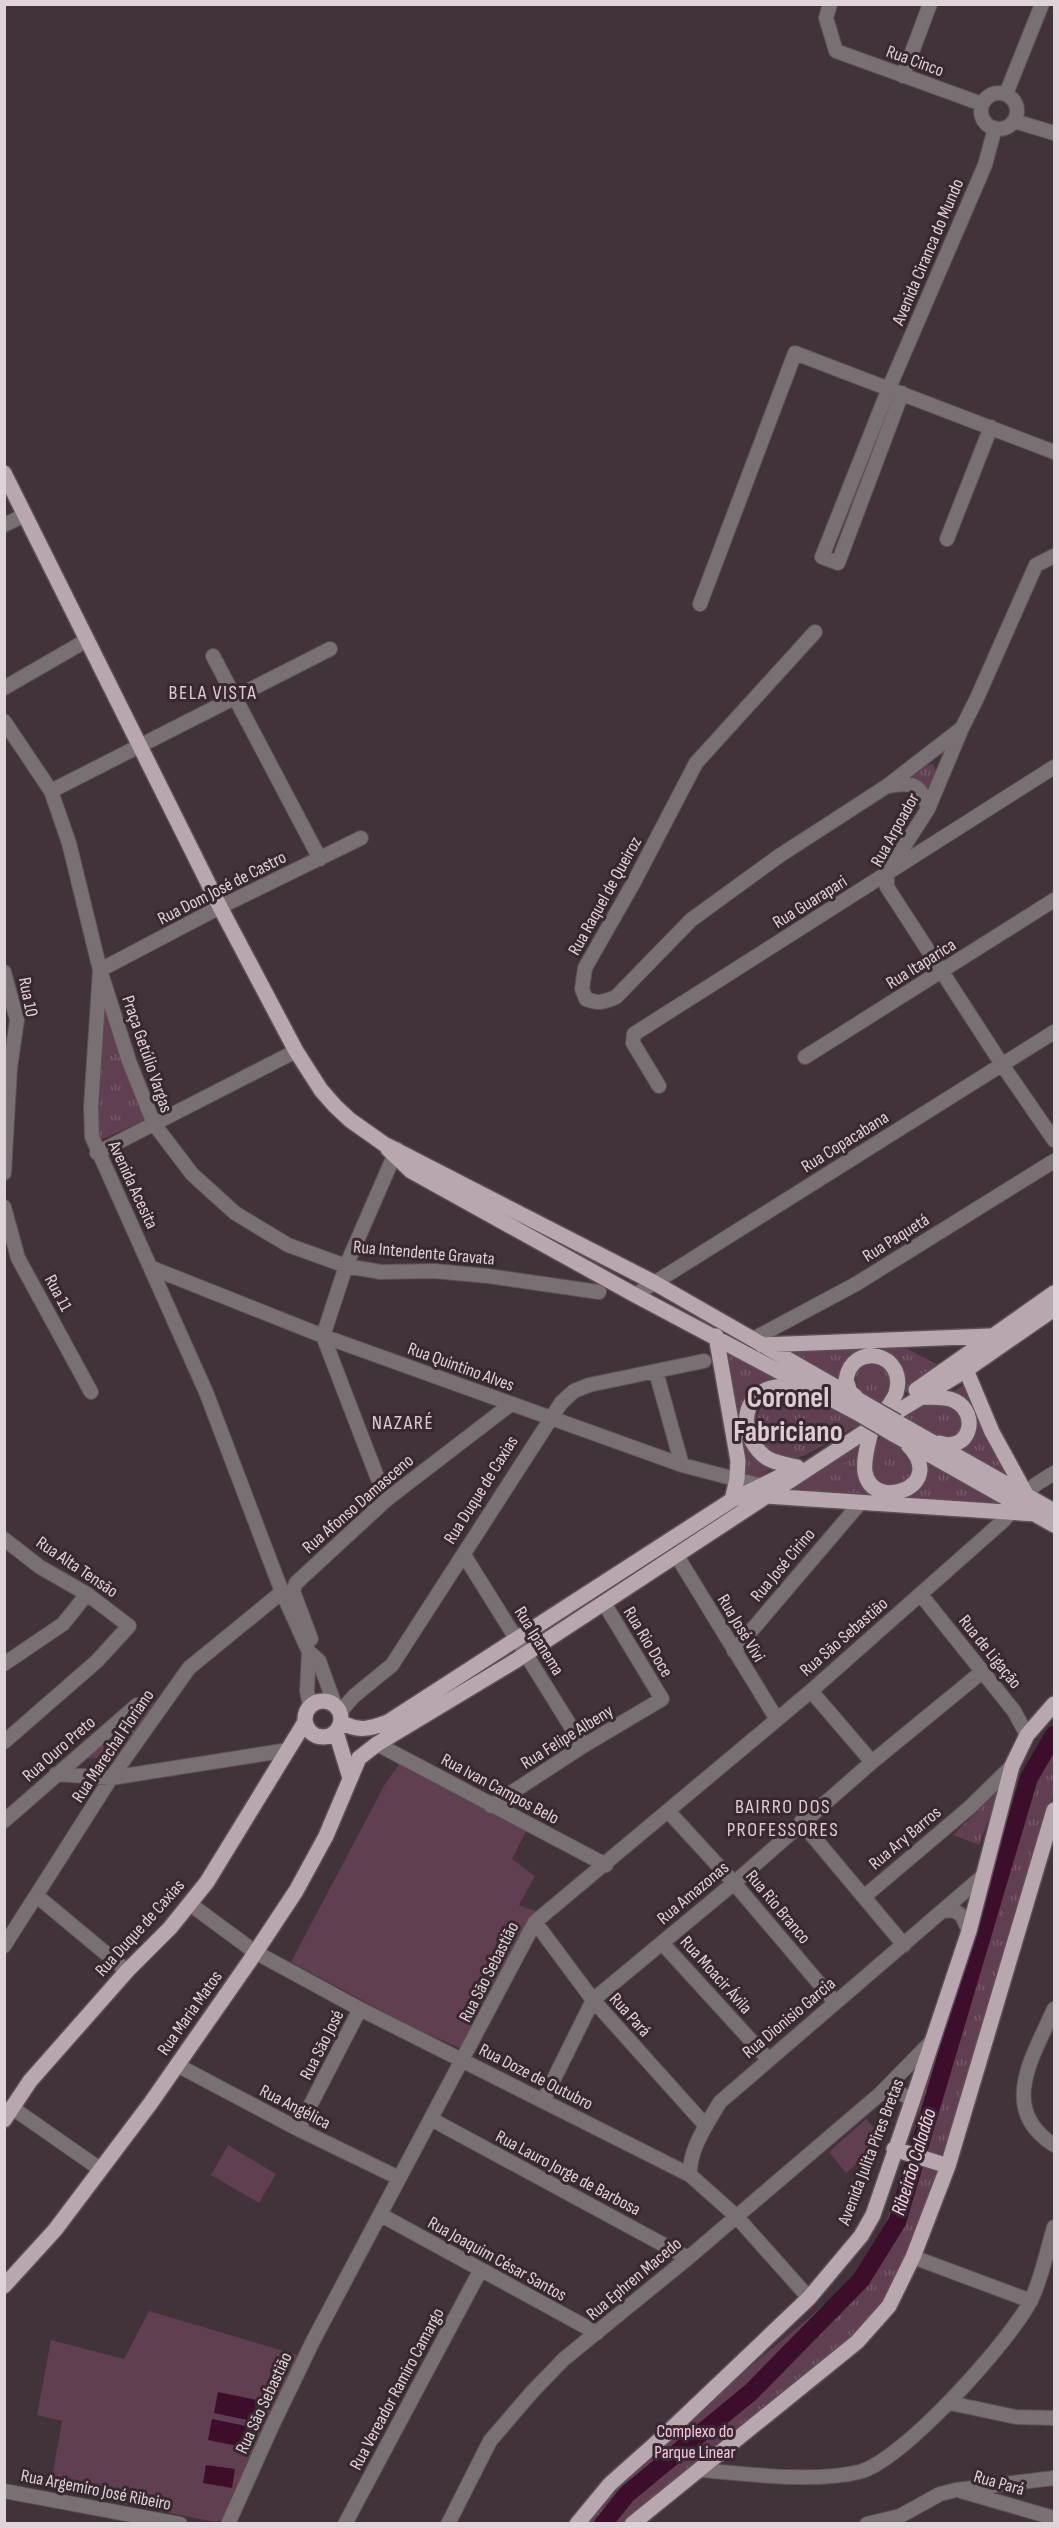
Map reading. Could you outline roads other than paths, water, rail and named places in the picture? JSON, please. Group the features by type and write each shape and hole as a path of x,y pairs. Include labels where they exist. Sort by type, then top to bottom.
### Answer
{"main road":[{"path":"4,473 220,907 296,1051 321,1090 335,1106 350,1120 392,1150 653,1282 758,1342 861,1406 898,1432 1054,1525"},
{"path":"392,1150 411,1171 635,1295 821,1393"},
{"path":"764,1491 886,1410 1054,1293"},
{"path":"338,1718 320,1738 309,1732 305,1722 306,1712 310,1706 322,1701 338,1718 352,1728 362,1730 388,1722 732,1500 764,1491 872,1427 966,1370 1054,1309"},
{"path":"716,1336 738,1461 732,1500"},
{"path":"758,1342 990,1336"},
{"path":"861,1406 848,1387 847,1373 863,1357 880,1356 891,1364 897,1380 896,1393 886,1410"},
{"path":"966,1370 1019,1503"},
{"path":"797,1467 764,1457 755,1447 747,1424 747,1408 759,1395 777,1387 821,1393 861,1406"},
{"path":"898,1432 949,1446 956,1445 967,1433 969,1421 967,1414 956,1401 922,1397"},
{"path":"872,1427 865,1460 866,1473 869,1484 880,1492 905,1491 916,1483 921,1468 919,1457 898,1432"},
{"path":"933,1441 1019,1503"},
{"path":"764,1491 861,1502 1019,1503 1054,1511"},
{"name":"Rua Maria Matos","path":"4,2286 55,2230 177,2065 255,1952 296,1891 326,1836 359,1758 677,1556 764,1491"},
{"name":"Avenida Julita Pires Bretas","path":"577,2523 610,2484 809,2298 861,2236 873,2215 901,2151 912,2102 969,1931 1012,1766 1027,1735 1054,1704"},
{"path":"338,1718 378,1744"},
{"path":"338,1718 350,1778"},
{"name":"Rua Duque de Caxias","path":"8,2114 30,2081 127,1971 190,1904 207,1882 305,1722"},
{"path":"632,2523 650,2517 701,2470 857,2342 890,2306 913,2257 948,2166 1054,1810"},
{"path":"901,2151 948,2166"}],"street":[{"name":"Rua Cinco","path":"830,4 826,18 836,51 982,104"},
{"path":"903,76 930,4"},
{"path":"1006,94 1042,4"},
{"path":"991,94 1006,94 1016,103 1017,116 1004,128 995,128 982,119 982,104 991,94"},
{"path":"1014,121 1054,133"},
{"name":"Avenida Ciranca do Mundo","path":"895,391 985,165 995,128"},
{"path":"700,604 795,353 1054,452"},
{"path":"895,391 838,562 822,557 895,391"},
{"path":"947,539 991,427"},
{"path":"4,525 25,515"},
{"name":"Rua Arpoador","path":"1054,556 1036,565 928,809 887,873 887,887 1054,1140"},
{"name":"Rua Raquel de Queiroz","path":"815,632 696,763 634,882 585,968 582,989 586,999 595,1003 616,997 691,920 779,856 887,786 962,728"},
{"path":"4,688 87,640"},
{"path":"51,791 330,649"},
{"path":"213,656 320,859"},
{"name":"Avenida Acesita","path":"4,721 51,791 69,843 100,970 97,1048 91,1106 92,1137 206,1392 282,1592 314,1657 338,1718"},
{"name":"Rua Guarapari","path":"660,1086 633,1043 634,1034 1054,767"},
{"path":"887,786 906,782 918,788 926,798 928,809"},
{"name":"Rua Dom José de Castro","path":"100,970 220,907 361,838"},
{"name":"Rua Itaparica","path":"805,1057 942,973 1054,900"},
{"name":"Praça Getúlio Vargas","path":"98,1153 154,1124 129,1061 100,970"},
{"name":"Rua 10","path":"4,972 11,1022 4,1173"},
{"name":"Rua Copacabana","path":"635,1295 1054,1032"},
{"path":"154,1124 296,1051"},
{"name":"Rua Intendente Gravata","path":"154,1124 192,1174 235,1212 288,1245 346,1266 381,1272 434,1271 488,1276 599,1292"},
{"path":"386,1500 323,1336 346,1266 392,1150"},
{"name":"Rua Paquetá","path":"758,1342 1054,1161"},
{"name":"Rua 11","path":"4,1207 18,1258 91,1392"},
{"name":"Rua Quintino Alves","path":"152,1268 323,1336 682,1465 737,1479 764,1491"},
{"name":"Rua Duque de Caxias","path":"338,1718 354,1696 392,1665 561,1403 574,1391 610,1379 704,1361"},
{"path":"656,1372 682,1465"},
{"name":"Rua Afonso Damasceno","path":"314,1657 293,1591 296,1583 386,1500 511,1404"},
{"name":"Rua São Sebastião","path":"228,2523 308,2352 399,2178 464,2061 535,1922 606,1865 776,1718 811,1691 921,1595 1054,1473"},
{"name":"Rua José Cirino","path":"734,1651 861,1502"},
{"name":"Rua Alta Tensão","path":"4,1539 40,1567 87,1594 129,1626 97,1661 4,1742"},
{"name":"Rua Ipanema","path":"464,1555 583,1746"},
{"name":"Rua José Vivi","path":"677,1556 776,1718"},
{"name":"Rua Marechal Floriano","path":"4,1946 111,1778 189,1668 282,1592"},
{"path":"4,1664 63,1624 87,1594"},
{"name":"Rua de Ligação","path":"921,1595 1014,1711 1027,1735"},
{"name":"Rua Rio Doce","path":"604,1603 662,1699"},
{"name":"Avenida Acesita","path":"310,1706 307,1691 314,1657"},
{"name":"Rua Amazonas","path":"543,2101 593,2000 734,1883 872,1762 983,1671"},
{"path":"811,1691 872,1762"},
{"name":"Rua Felipe Albeny","path":"491,1806 583,1746 662,1699"},
{"name":"Rua Ouro Preto","path":"4,1821 137,1705"},
{"name":"Rua Ivan Campos Belo","path":"378,1744 606,1865"},
{"path":"56,1774 111,1778 288,1750"},
{"name":"Rua Ary Barros","path":"865,1896 969,1808 1012,1766"},
{"name":"Rua Rio Branco","path":"668,1811 734,1883 835,2002"},
{"path":"801,1822 904,1945"},
{"name":"Rua Dionisio Garcia","path":"690,2175 691,2158 720,2102 984,1875"},
{"path":"37,1896 127,1971"},
{"name":"Rua Doze de Outubro","path":"190,1904 255,1952 360,2009 690,2175 736,2216 809,2298"},
{"path":"944,1911 954,1910 962,1916 969,1931"},
{"name":"Rua Pará","path":"535,1922 593,2000 706,2126"},
{"name":"Rua Moacir Ávila","path":"662,1943 768,2059"},
{"name":"Rua São José","path":"298,2129 360,2009"},
{"path":"1054,2009 1023,2086 1024,2106 1030,2121 1042,2137 1054,2145"},
{"name":"Rua Ephren Macedo","path":"448,2523 490,2441 564,2359 688,2258 880,2094 932,2041"},
{"name":"Rua Angélica","path":"177,2065 298,2129 399,2178"},
{"path":"880,2094 902,2094 912,2102"},
{"path":"8,2114 100,2169"},
{"name":"Rua Lauro Jorge de Barbosa","path":"431,2119 688,2258"},
{"name":"Rua Joaquim César Santos","path":"381,2215 597,2333"},
{"path":"701,2470 784,2477 861,2472 888,2457 950,2403 1031,2301 1054,2227"},
{"path":"913,2257 1031,2301"},
{"name":"Rua Vereador Ramiro Camargo","path":"345,2523 480,2271"},
{"path":"950,2403 1016,2418 1054,2418"},
{"path":"956,2490 1054,2478"},
{"name":"Rua Pará","path":"867,2523 899,2520 940,2494 956,2490 1054,2518"},
{"name":"Rua Argemiro José Ribeiro","path":"4,2491 180,2523"}],"waterway":[{"name":"Ribeirão Caladão","path":"603,2524 627,2494 751,2392 861,2280 897,2222 1029,1778 1054,1735"}],"district":[{"name":"BELA VISTA","path":"213,693"},
{"name":"Coronel Fabriciano","path":"788,1415"},
{"name":"NAZARÉ","path":"403,1423"},
{"name":"BAIRRO DOS PROFESSORES","path":"783,1818"}],"park label":[{"name":"Complexo do Parque Linear","path":"695,2441"}]}
